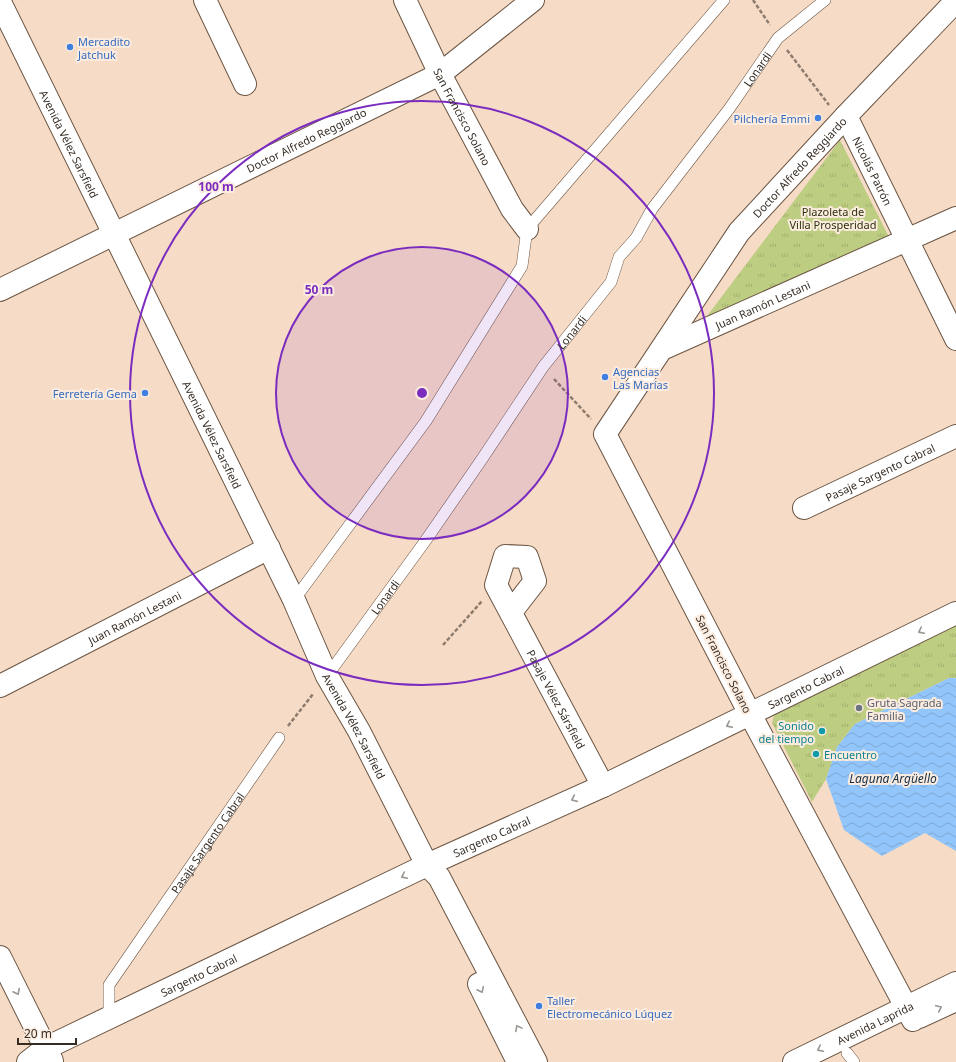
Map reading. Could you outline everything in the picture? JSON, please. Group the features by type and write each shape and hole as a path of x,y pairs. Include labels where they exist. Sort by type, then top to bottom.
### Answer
{"street":[{"path":"205,0 245,84"},
{"name":"San Francisco Solano","path":"405,0 440,74 512,209 527,229"},
{"name":"Doctor Alfredo Reggiardo","path":"0,290 440,74 533,0"},
{"name":"Doctor Alfredo Reggiardo","path":"662,349 739,232 953,1"},
{"name":"Avenida Vélez Sarsfield","path":"0,2 269,548 294,600 327,676 359,731 426,865 428,882 518,1062"},
{"name":"Nicolás Patrón","path":"846,116 956,339"},
{"name":"Juan Ramón Lestani","path":"662,349 908,241 956,218"},
{"path":"605,434 662,349"},
{"name":"San Francisco Solano","path":"605,434 750,714 910,1014"},
{"name":"Pasaje Sargento Cabral","path":"804,508 956,436"},
{"name":"Juan Ramón Lestani","path":"0,686 269,548"},
{"path":"496,585 505,556 527,557 535,581 511,612"},
{"name":"Pasaje Vélez Sársfield","path":"496,585 603,786"},
{"name":"Sargento Cabral","path":"28,1062 49,1055 109,1018 426,865 603,786 956,613"},
{"name":"Avenida Vélez Sarsfield","path":"426,865 439,877 536,1062"},
{"path":"0,957 49,1055"},
{"name":"Avenida Laprida","path":"843,1059 956,983"},
{"name":"Avenida Laprida","path":"794,1062 910,1014 956,1000"}],"lane":[{"path":"294,600 434,408 522,266 527,229 724,0"},
{"name":"Lonardi","path":"327,676 439,521 543,367 611,282 620,257 636,238 652,208 729,109 778,38 824,0"},
{"name":"Pasaje Sargento Cabral","path":"109,1018 109,985 279,738"}],"path":[{"path":"753,0 778,38 833,111 846,116"},
{"path":"543,367 605,434"},
{"path":"443,645 496,585"},
{"path":"279,738 327,676"}],"green space":[{"name":"Plazoleta de Villa Prosperidad","path":"840,140 889,237 707,316"},
{"path":"956,622 956,678 949,678 855,724 837,747 826,779 812,802 772,723 775,711"}],"water":[{"name":"Laguna Argüello","path":"949,678 956,678 956,851 925,833 882,856 844,830 826,779 837,747 855,724"}],"place":[{"name":"Mercadito Jatchuk","path":"70,47"},
{"name":"Pilchería Emmi","path":"818,118"},
{"name":"Agencias Las Marías","path":"605,377"},
{"name":"Ferretería Gema","path":"145,393"},
{"name":"Gruta Sagrada Familia","path":"859,708"},
{"name":"Sonido del tiempo","path":"822,731"},
{"name":"Encuentro","path":"816,754"},
{"name":"Taller Electromecánico Lúquez","path":"539,1006"}]}
